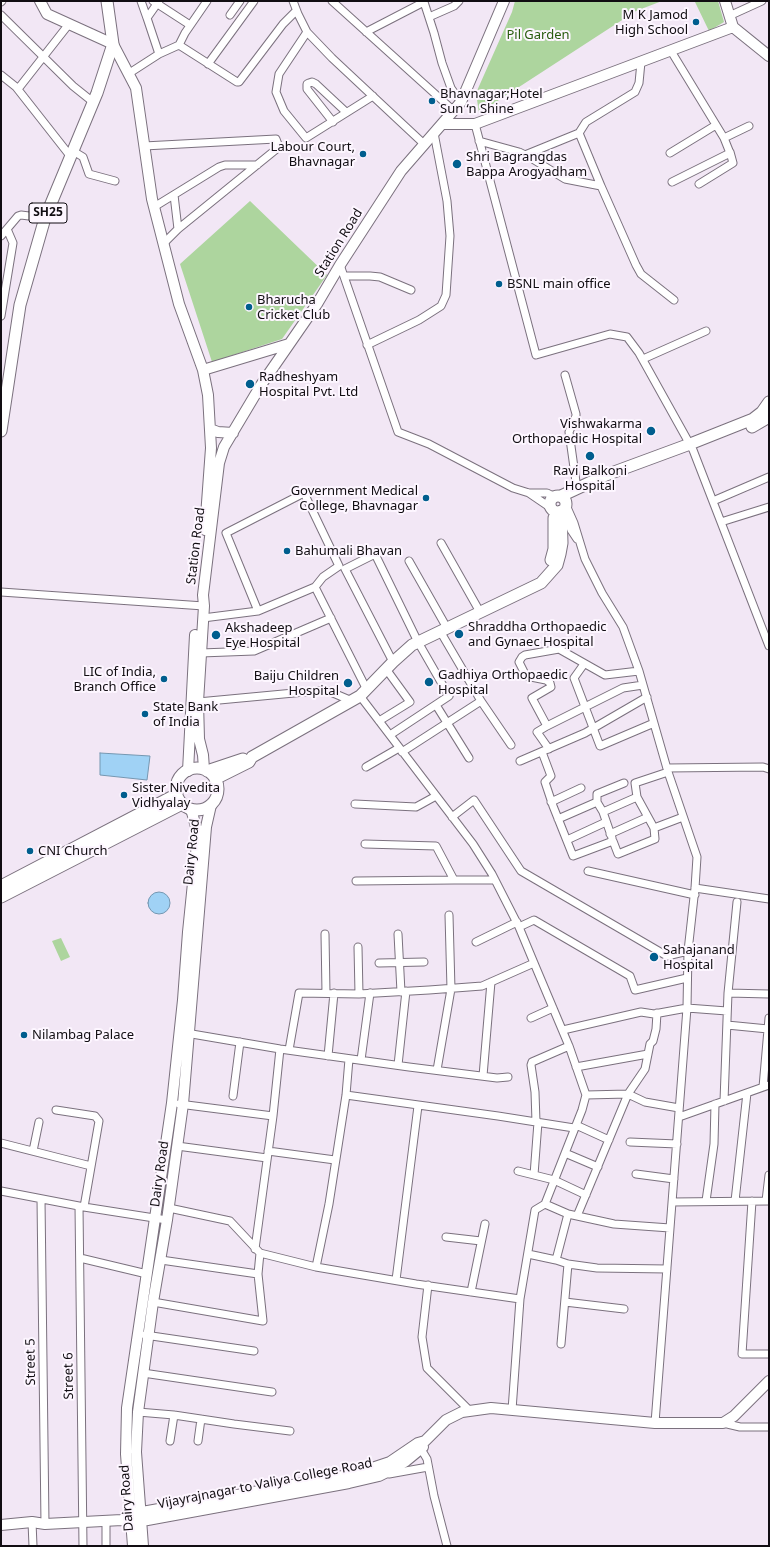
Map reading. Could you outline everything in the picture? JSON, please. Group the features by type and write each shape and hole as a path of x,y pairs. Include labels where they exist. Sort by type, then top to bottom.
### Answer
{"main road":[{"path":"40,1 48,14 113,44 136,88 154,207 179,304 203,370 208,395 211,448 201,605 193,654 188,771"},
{"name":"SH25","path":"1,431 20,305 45,218 93,102 113,44 108,1"},
{"name":"Station Road","path":"205,770 200,739 198,702 203,618 201,605 219,463 224,447 261,385 316,304 400,171 461,102 504,1"},
{"path":"725,1 733,27 769,56"},
{"path":"442,124 475,124 733,27"},
{"path":"203,370 289,344"},
{"path":"560,505 576,494 691,447 753,419 767,415 769,402"},
{"path":"210,429 232,433"},
{"path":"205,770 215,779 218,786 218,793 211,805 205,809 198,810 183,802 176,787 182,775 195,769 205,770 252,757 360,696 412,645 541,583 557,565 560,554 562,543 560,505 577,489 606,475 691,447"},
{"path":"215,779 249,762 252,757"},
{"path":"1,886 183,802"},
{"path":"1,898 183,802"},
{"name":"Dairy Road","path":"183,802 198,834 185,1033"},
{"name":"Dairy Road","path":"133,1546 138,1412 153,1302 168,1220 177,1146 178,1104 185,1033 206,828 211,805"},
{"name":"Dairy Road","path":"143,1546 134,1518 126,1454 127,1408 156,1219 178,1104"},
{"path":"723,1423 734,1416 769,1381"},
{"name":"Vijayrajnagar to Valiya College Road","path":"1,1525 32,1522 45,1524 106,1521 134,1518 349,1483 379,1476 406,1461 446,1420 462,1412 492,1408 655,1423 723,1423"},
{"name":"Vijayrajnagar to Valiya College Road","path":"134,1518 354,1474 390,1462 418,1443 422,1445"}],"street":[{"path":"141,1 159,54"},
{"path":"128,74 159,54 179,45 190,25 207,1"},
{"path":"230,15 240,1"},
{"path":"208,64 254,1"},
{"path":"293,1 307,32 332,58 424,144"},
{"path":"332,1 454,111"},
{"path":"429,17 454,6 459,1"},
{"path":"729,16 762,1"},
{"path":"146,18 156,2 190,25"},
{"path":"366,32 412,4 424,2 451,88 461,102"},
{"path":"179,45 237,82 241,81 283,24 292,14 295,12 298,14"},
{"path":"1,15 73,86 93,102"},
{"path":"18,89 69,24"},
{"path":"307,32 279,74 276,92 284,111 306,138 373,96"},
{"path":"671,51 724,138 733,163 699,184"},
{"path":"525,155 579,133 586,122 635,92 638,84 641,62"},
{"path":"1,75 18,89 72,154 83,158 89,174 115,181"},
{"path":"333,122 307,90 307,84 312,82 316,84 346,112"},
{"path":"475,124 536,355 610,334 627,337 643,360 691,447 768,643"},
{"path":"670,153 716,125"},
{"path":"724,138 749,126"},
{"path":"367,345 441,306 446,295 450,236 447,201 434,133"},
{"path":"579,133 641,274 674,300"},
{"path":"144,146 276,139 279,147 178,229 164,243"},
{"path":"479,141 507,148 525,155 565,179 602,186"},
{"path":"672,182 730,152"},
{"path":"154,207 222,165 257,165"},
{"path":"174,196 178,229"},
{"path":"1,236 18,216 21,215 45,218"},
{"path":"1,316 13,243 7,229"},
{"path":"340,265 398,432 429,444 513,488 560,505"},
{"path":"344,276 380,277 411,290"},
{"path":"643,360 706,331"},
{"path":"565,375 576,414 569,432 577,489"},
{"path":"713,501 769,477"},
{"path":"203,618 258,611 315,587 323,577 339,566 304,493 226,533 258,611"},
{"path":"528,493 547,493 560,505 574,523 585,559 602,593 623,627 639,671 668,770 697,856 695,891 688,951 687,1008 655,1423"},
{"path":"721,522 769,507"},
{"path":"441,543 480,612"},
{"path":"379,721 410,702 389,666 345,569 375,554 418,642 450,696 390,735"},
{"path":"409,561 481,701 511,745"},
{"path":"315,587 331,618 360,696 473,844 495,880 518,925 570,1046 586,1095 545,1204 535,1210 520,1299 512,1410"},
{"path":"1,592 201,605"},
{"path":"201,653 254,651 331,618"},
{"path":"547,726 532,698 551,687 550,683 546,680 526,676 519,662 522,657 554,649 559,650 605,675 639,671"},
{"path":"584,664 574,678 600,746 654,722"},
{"path":"643,685 623,688 537,732 546,750 551,776 544,782 573,856 648,817"},
{"path":"198,702 326,690 360,696"},
{"path":"520,762 592,728 647,698"},
{"path":"366,767 401,750 448,723 481,701"},
{"path":"436,704 470,758"},
{"path":"624,782 597,794 597,802 603,812 618,854 655,839 654,828 637,797 635,783 668,770 763,767 769,769"},
{"path":"552,802 581,788"},
{"path":"355,804 416,807 436,796"},
{"path":"603,812 637,797"},
{"path":"452,817 474,800 521,871 667,956 688,951"},
{"path":"558,819 597,802"},
{"path":"654,828 683,817"},
{"path":"567,840 606,822"},
{"path":"365,844 436,846 454,880"},
{"path":"588,871 695,891 769,899"},
{"path":"356,881 495,880"},
{"path":"724,1101 728,993 737,902"},
{"path":"437,1070 451,989 448,915"},
{"path":"476,942 534,920 630,976 635,990 687,978"},
{"path":"325,934 330,993 328,1056"},
{"path":"398,934 404,992 398,1066"},
{"path":"358,947 359,994"},
{"path":"378,963 424,962"},
{"path":"290,1050 299,993 359,994 482,986 534,963"},
{"path":"483,1076 491,982"},
{"path":"361,1060 370,993"},
{"path":"728,993 769,994"},
{"path":"531,1018 553,1008"},
{"path":"563,1030 641,1012 657,1013 687,1008 727,1011"},
{"path":"577,1216 628,1094 645,1069 650,1044 653,1041 656,1029 657,1013"},
{"path":"679,1116 766,1086 769,1018"},
{"path":"727,1025 768,1029"},
{"path":"185,1033 280,1049 398,1066 498,1078 508,1077"},
{"path":"233,1096 240,1042"},
{"path":"534,1175 537,1122 531,1065 532,1062 570,1046"},
{"path":"153,1302 263,1321 257,1251 280,1049"},
{"path":"576,1067 648,1054"},
{"path":"316,1267 346,1095 349,1058"},
{"path":"735,1201 747,1093"},
{"path":"586,1095 628,1094 645,1102 679,1108"},
{"path":"346,1095 575,1127 609,1140"},
{"path":"178,1104 273,1116"},
{"path":"706,1201 714,1144 715,1104"},
{"path":"396,1280 418,1106"},
{"name":"Street 6","path":"56,1110 97,1118 99,1126 82,1207 80,1258 83,1546"},
{"path":"33,1151 39,1122"},
{"path":"630,1142 677,1144"},
{"path":"1,1143 91,1166"},
{"path":"177,1146 335,1160"},
{"path":"565,1153 598,1167"},
{"path":"518,1171 554,1180 586,1195"},
{"path":"636,1174 674,1179"},
{"path":"672,1202 768,1201 769,1175"},
{"path":"1,1191 82,1207 168,1220"},
{"name":"Street 5","path":"41,1199 45,1524"},
{"path":"752,1201 742,1354 769,1354"},
{"path":"545,1204 568,1214 614,1224 670,1228"},
{"path":"169,1208 230,1221 257,1251 316,1267 520,1299"},
{"path":"556,1260 568,1214"},
{"path":"472,1292 485,1224"},
{"path":"446,1237 481,1241"},
{"path":"528,1254 568,1264 597,1268 667,1269"},
{"path":"80,1258 147,1274"},
{"path":"161,1260 258,1274"},
{"path":"561,1344 568,1264"},
{"path":"428,1285 422,1337 428,1368 470,1411"},
{"path":"565,1302 624,1309"},
{"path":"138,1334 254,1351"},
{"path":"143,1373 272,1392"},
{"path":"138,1412 174,1415 290,1431"},
{"path":"170,1441 174,1415"},
{"path":"198,1441 201,1419"},
{"path":"723,1423 751,1428 769,1427"},
{"path":"422,1445 427,1459 434,1496 447,1546"},
{"path":"379,1476 428,1467"},
{"path":"106,1521 106,1546"},
{"path":"32,1522 33,1546"}],"green space":[{"name":"Pil Garden","path":"515,1 662,1 636,11 479,113 476,93 512,12"},
{"path":"693,1 718,1 724,22 709,31 695,2"},
{"name":"Bharucha Cricket Club","path":"250,201 327,275 282,339 212,362 180,264"},
{"path":"61,938 70,957 61,961 52,941"}],"water":[{"path":"100,753 150,756 147,780 100,775"},
{"path":"159,892 167,895 170,903 167,911 159,914 151,911 148,903 151,895"}],"place":[{"name":"M K Jamod High School","path":"696,22"},
{"name":"Bhavnagar;Hotel Sun ‘n Shine","path":"432,101"},
{"name":"Labour Court, Bhavnagar","path":"363,154"},
{"name":"Shri Bagrangdas Bappa Arogyadham","path":"457,164"},
{"name":"BSNL main office","path":"499,284"},
{"name":"Bharucha Cricket Club","path":"249,307"},
{"name":"Radheshyam Hospital Pvt. Ltd","path":"250,384"},
{"name":"Vishwakarma Orthopaedic Hospital","path":"651,431"},
{"name":"Ravi Balkoni Hospital","path":"590,456"},
{"name":"Government Medical College, Bhavnagar","path":"426,498"},
{"name":"Bahumali Bhavan","path":"287,551"},
{"name":"Shraddha Orthopaedic and Gynaec Hospital","path":"459,634"},
{"name":"Akshadeep Eye Hospital","path":"216,635"},
{"name":"LIC of India, Branch Office","path":"164,679"},
{"name":"Gadhiya Orthopaedic Hospital","path":"429,682"},
{"name":"Baiju Children Hospital","path":"348,683"},
{"name":"State Bank of India","path":"145,714"},
{"name":"Sister Nivedita Vidhyalay","path":"124,795"},
{"name":"CNI Church","path":"30,851"},
{"name":"Sahajanand Hospital","path":"654,957"},
{"name":"Nilambag Palace","path":"24,1035"}]}
